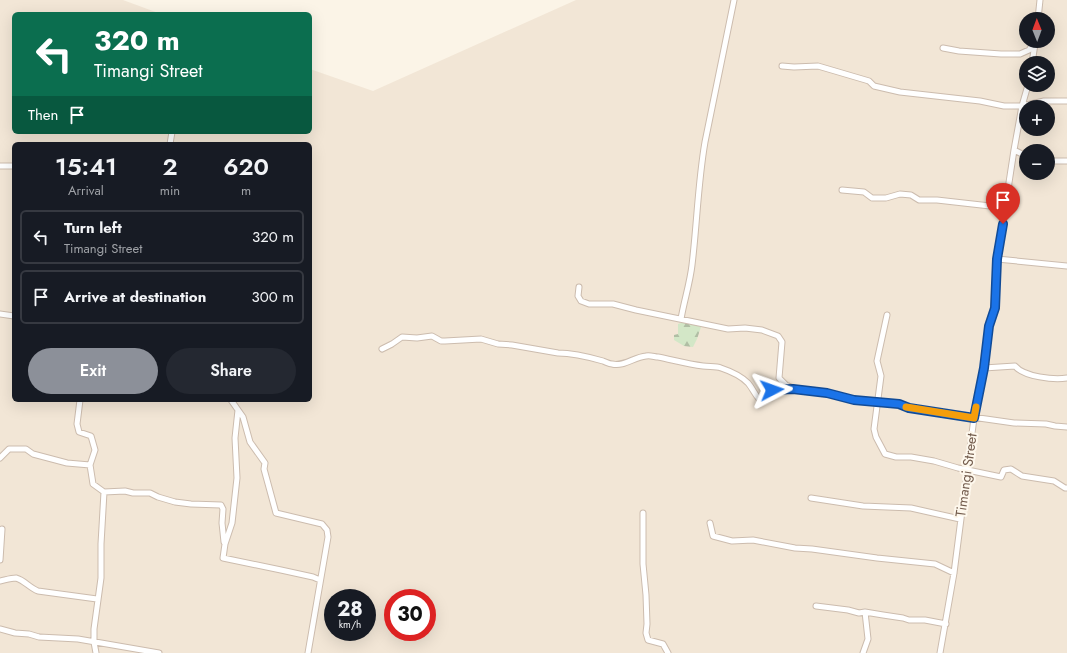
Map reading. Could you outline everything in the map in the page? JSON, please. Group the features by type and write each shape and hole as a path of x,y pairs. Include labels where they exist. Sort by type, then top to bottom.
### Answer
{"street":[{"path":"681,319 692,266 697,221 700,171 734,0"},
{"path":"1039,12 1040,0"},
{"path":"943,48 959,51 1020,54 1030,48"},
{"path":"782,66 818,66 869,81 874,86 900,92 980,101 1004,106 1019,106"},
{"path":"1055,101 1067,101"},
{"name":"Timangi Street","path":"940,653 954,573 974,418 984,368 989,326 995,308 997,259 1019,122"},
{"path":"1014,150 1019,152"},
{"path":"1055,161 1067,161"},
{"path":"0,166 12,166"},
{"path":"842,190 864,192 872,198 886,198 900,194 911,195 919,200 953,202 1005,209"},
{"path":"997,259 1067,266"},
{"path":"579,287 578,296 581,301 589,304 613,304 728,329 745,328 762,330 778,336 782,342 780,378 786,385 793,389"},
{"path":"0,314 12,316"},
{"path":"887,316 878,361 881,376 879,401 874,429 876,437 885,454 896,457 911,457 934,461 958,468 1001,477 1004,470 1011,469 1022,476 1054,481 1067,488"},
{"path":"382,349 402,337 417,338 432,336 441,341 481,339 498,344 512,344 558,353 566,353 596,359 611,364 622,365 627,361 647,356 721,368 739,376 748,383 759,399 768,399 772,390 793,389 835,394 854,400 879,401 899,404 909,408 974,418 1067,427"},
{"path":"984,368 1015,366 1018,370 1045,378 1067,378"},
{"path":"80,402 78,424 79,432 91,436 95,450 90,465 93,484 104,492 125,491 133,493 150,493 175,502 221,505 223,509 222,523 225,544"},
{"path":"232,402 243,418 250,436 250,442 265,463 264,469 276,513 322,524 327,530 328,537 308,653"},
{"path":"238,410 236,438 237,478 232,524 225,544 223,558 320,580"},
{"path":"0,458 9,449 26,449 33,454 67,463 90,465"},
{"path":"96,653 94,642 101,578 104,492"},
{"path":"811,498 863,506 911,508 960,519"},
{"path":"643,512 642,564 646,595 646,633 648,640 663,644 668,653"},
{"path":"710,523 713,536 732,541 753,540 795,548 877,558 917,561 936,564 954,573"},
{"path":"0,560 2,529"},
{"path":"0,581 16,578 32,589 38,591 98,599"},
{"path":"816,606 946,624"},
{"path":"863,653 868,639 865,612"},
{"path":"0,629 18,634 29,634 39,638 78,639 159,653"}],"shaded area":[{"path":"0,0 123,0 156,12 12,12 12,134 312,134 312,70 373,91 576,0 1067,0 1067,653 0,653"}],"green space":[{"path":"684,322 697,324 701,327 693,347 684,346 674,340 674,335 678,334 678,324"}],"slow traffic":[{"path":"906,407 974,418 976,407"}],"route":[{"path":"772,390 793,389 835,394 854,400 879,401 899,404 909,408 974,418 984,368 989,326 995,308 997,259 1003,224"}]}
